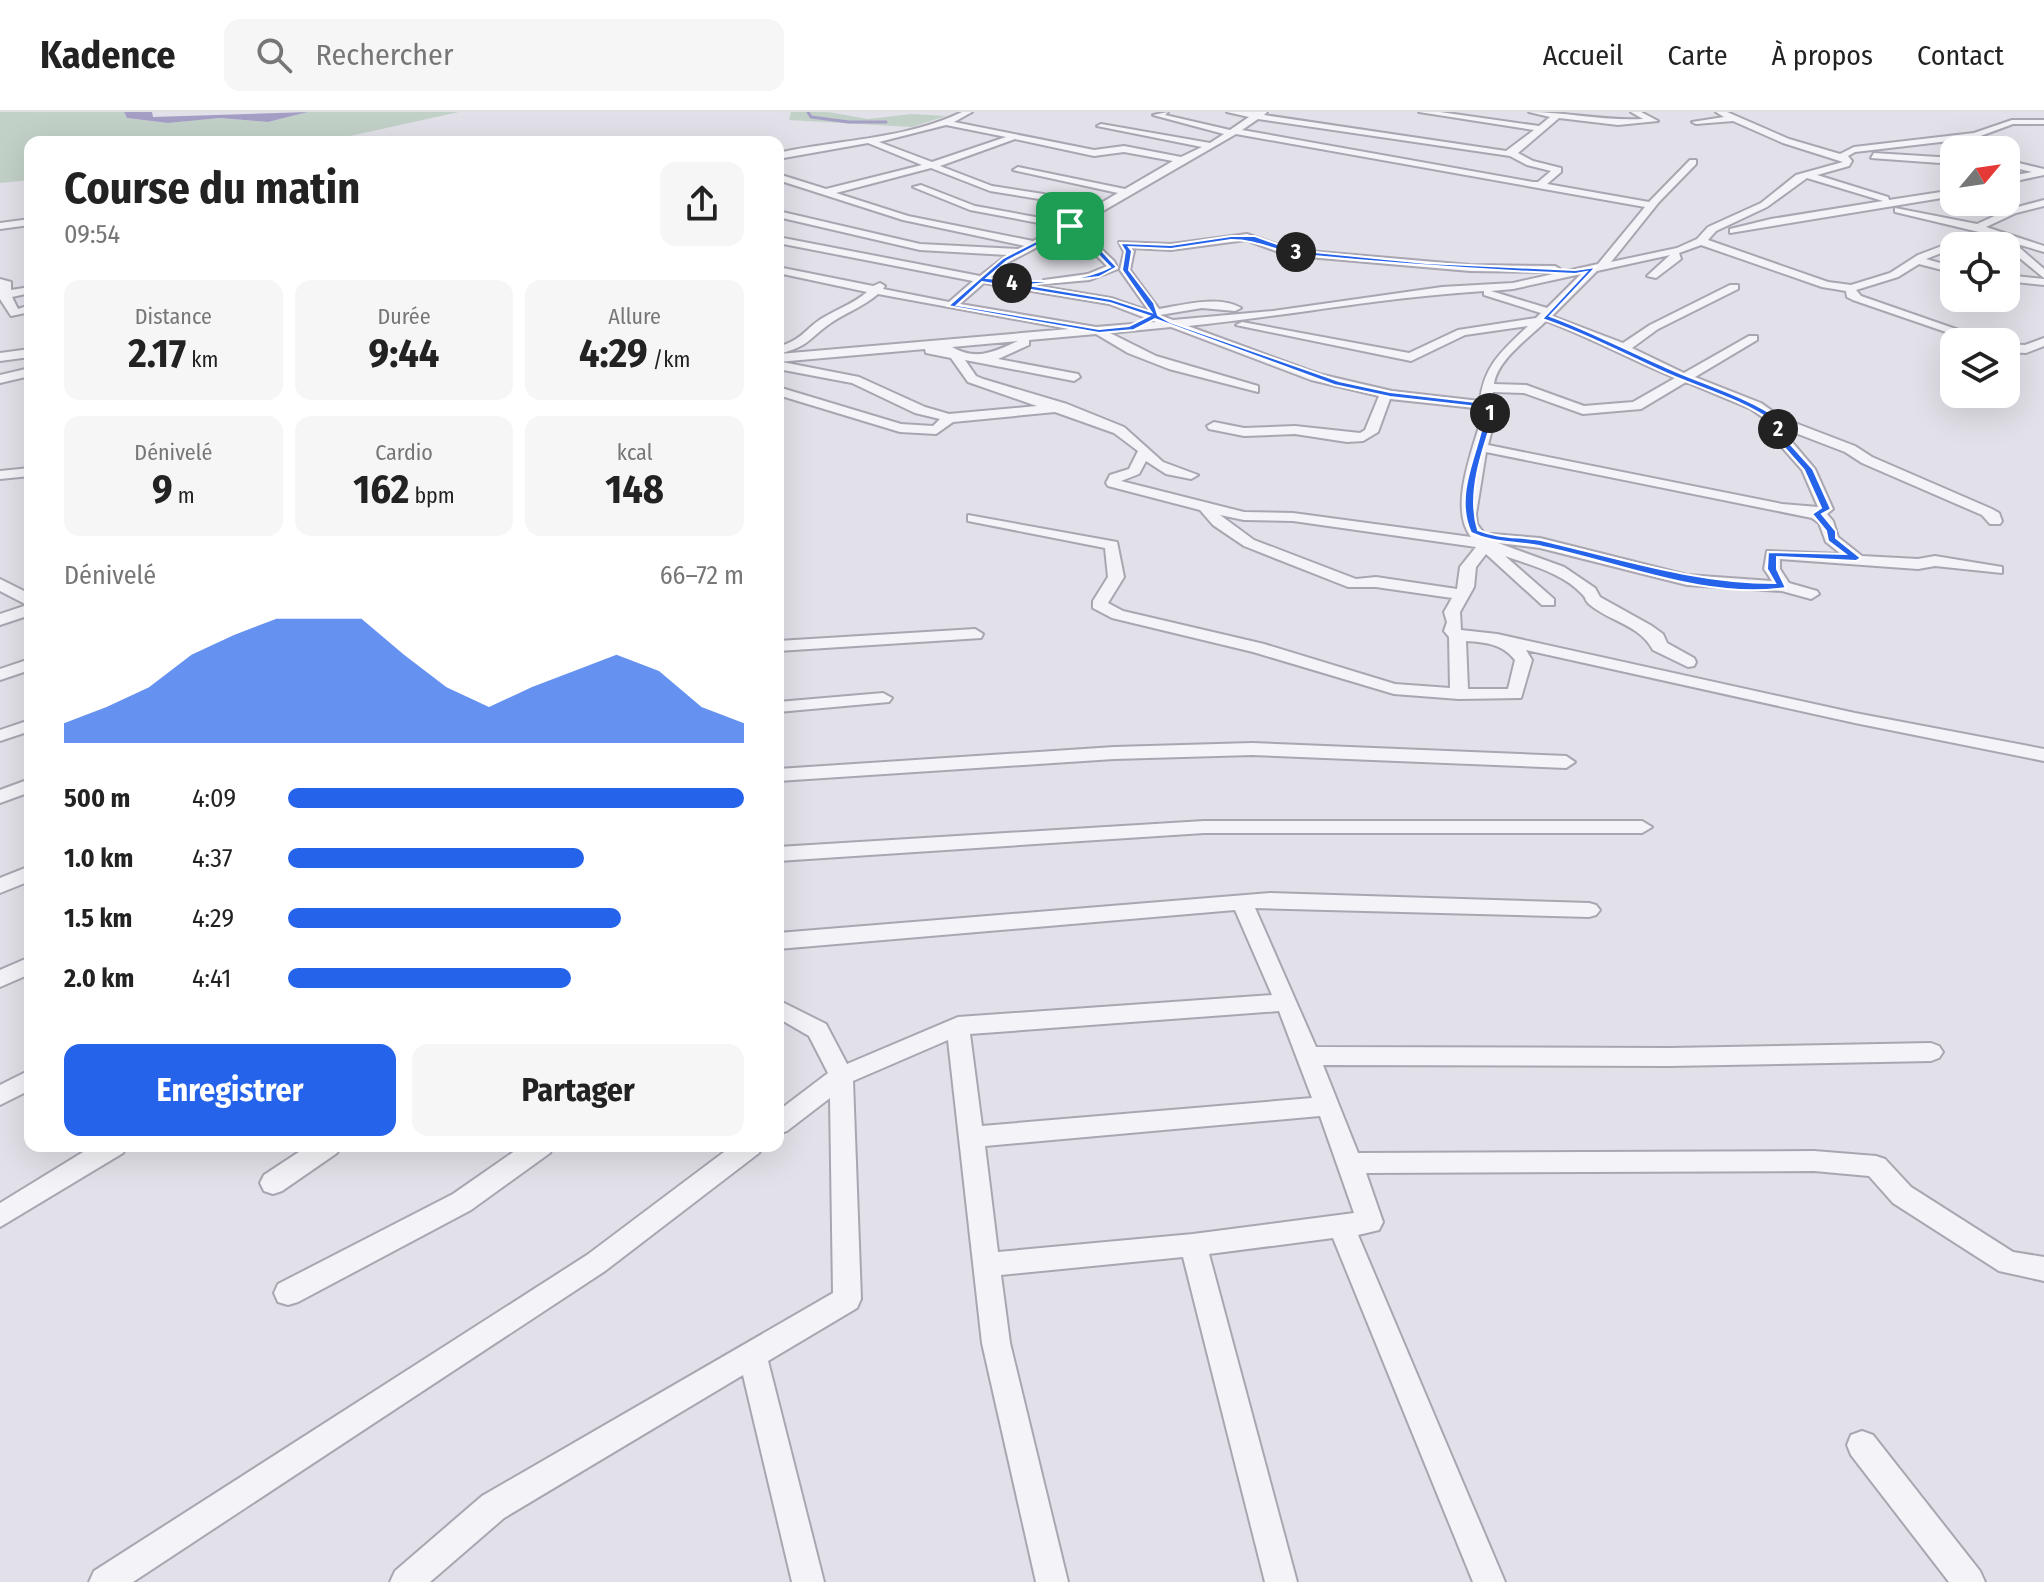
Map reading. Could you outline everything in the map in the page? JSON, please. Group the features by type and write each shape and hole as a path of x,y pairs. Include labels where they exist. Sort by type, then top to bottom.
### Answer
{"street":[{"path":"784,155 912,133 947,123 968,112"},
{"path":"1164,112 1157,115 1233,132 1651,205"},
{"path":"1231,112 1512,153 1527,162 1558,170 1540,185"},
{"path":"1423,112 1543,129"},
{"path":"1533,112 1618,123 1654,121 1635,112"},
{"path":"1720,112 1799,145 1844,155 1940,160"},
{"path":"951,306 1018,252 1211,146 1260,114"},
{"path":"1512,153 1560,114"},
{"path":"1696,122 1733,118"},
{"path":"1844,155 1975,135 2012,122 2044,122"},
{"path":"947,123 1094,153 1124,149 1183,160"},
{"path":"1101,126 1211,146"},
{"path":"827,192 971,154 1012,138"},
{"path":"867,140 928,166 1000,190 1102,206"},
{"path":"1703,240 1712,229 1764,205 1793,180 1846,164 1848,161 1844,155"},
{"path":"1548,602 1474,531 1467,510 1479,447 1491,410 1487,396 1490,375 1598,267 1693,162"},
{"path":"2020,166 2043,172"},
{"path":"1018,170 1125,192"},
{"path":"2020,177 2043,172"},
{"path":"1806,175 1895,206 1987,232"},
{"path":"2020,177 2044,184"},
{"path":"784,179 906,218 1032,244"},
{"path":"918,187 961,205 1070,226 1080,231 1114,267 1099,275 1070,281 999,283"},
{"path":"784,357 910,346 951,349 1035,336 1392,300 1442,290 1513,286 1673,252 1703,240 1771,222 1895,206 1940,196"},
{"path":"1703,240 1826,285 1851,288 1894,275 1917,260 1983,230 2013,211 2044,203"},
{"path":"784,215 920,247 988,253 1018,252"},
{"path":"0,226 24,223"},
{"path":"1125,231 1120,240 1129,251 1125,270 1153,311 1167,323 1315,377 1387,394 1468,402 1526,389 1583,410 1636,406 1753,338"},
{"path":"1123,244 1171,247 1247,237 1293,252 1455,267 1575,272"},
{"path":"784,241 905,267 1111,301 1153,311 1202,305 1252,307 1278,300 1322,300 1380,290 1476,290 1592,334 1621,350 1756,406 1777,421 1918,479 1987,512 1994,516 1995,521"},
{"path":"2020,243 2044,249"},
{"path":"1652,276 1677,257 1673,252"},
{"path":"2020,254 2044,275"},
{"path":"1917,260 1940,266"},
{"path":"784,349 803,343 824,322 858,305 905,267"},
{"path":"784,271 951,306 1099,331 1150,356 1254,389"},
{"path":"2020,279 2044,282"},
{"path":"0,282 7,284 2,295"},
{"path":"1621,350 1654,327 1734,287"},
{"path":"1851,288 1851,295 1857,298 1946,328"},
{"path":"2,295 24,291"},
{"path":"2,295 15,314 24,310"},
{"path":"1131,328 1153,311"},
{"path":"1218,319 1411,357 1462,332 1545,317"},
{"path":"985,360 1035,336"},
{"path":"2020,349 2044,342"},
{"path":"951,349 985,360 1074,377"},
{"path":"951,349 972,379 1062,407 1119,430 1145,450 1150,460 1175,473 1191,475"},
{"path":"0,357 24,354"},
{"path":"1244,401 1260,377 1278,364"},
{"path":"784,367 855,380 920,410 949,418 1062,407"},
{"path":"0,379 24,373"},
{"path":"784,393 900,428 936,430 949,418"},
{"path":"1214,426 1244,432 1295,430 1347,438 1363,437 1371,432 1380,404 1387,394"},
{"path":"1777,421 1780,437 1808,469 1826,509 1817,514"},
{"path":"1479,447 1817,514 1831,531 1831,539 1856,558"},
{"path":"1145,450 1140,466 1133,474 1115,478 1113,483 1244,516 1293,517 1486,544 1559,570 1589,591 1594,600 1646,629 1657,638 1659,646 1688,662"},
{"path":"0,475 24,473"},
{"path":"1205,507 1218,522 1249,543 1354,584 1376,582 1463,595"},
{"path":"973,518 1112,545 1115,581 1099,605 1118,615 1258,648 1394,689 1515,694 1524,660 1520,653 1497,639"},
{"path":"1474,531 1489,538 1540,543 1687,580 1783,586 1811,594"},
{"path":"1486,544 1468,567 1463,595 1452,612 1455,622 1452,631 1457,635 1497,639 1855,718 2044,755"},
{"path":"1783,586 1772,569 1772,554 1918,564 1935,561 1997,570"},
{"path":"0,584 24,598"},
{"path":"0,620 24,611"},
{"path":"784,646 975,634"},
{"path":"1457,635 1459,694"},
{"path":"0,675 24,666"},
{"path":"784,706 883,698"},
{"path":"0,736 24,727"},
{"path":"784,775 1114,753 1252,749 1566,762"},
{"path":"0,797 24,787"},
{"path":"784,854 1204,827 1642,827"},
{"path":"0,886 24,876"},
{"path":"784,941 1270,900 1589,910"},
{"path":"987,1265 1193,1245 1370,1222 1287,1002 1242,903"},
{"path":"0,979 24,968"},
{"path":"784,1119 841,1076 958,1026 1287,1002"},
{"path":"406,1582 493,1507 847,1299 841,1076 818,1030 784,1011"},
{"path":"958,1026 996,1343 1052,1582"},
{"path":"1308,1056 1670,1057 1931,1052"},
{"path":"0,1096 24,1082"},
{"path":"971,1137 1328,1106"},
{"path":"0,1216 104,1152"},
{"path":"273,1183 319,1152"},
{"path":"288,1293 462,1202 533,1152"},
{"path":"105,1582 596,1263 742,1152"},
{"path":"1350,1163 1814,1161 1876,1166 1902,1195 2008,1263 2044,1269"},
{"path":"1341,1226 1489,1582"},
{"path":"1193,1245 1281,1582"},
{"path":"752,1354 808,1582"},
{"path":"1862,1445 1969,1582"}],"shaded area":[{"path":"0,112 124,112 127,118 168,123 220,118 268,122 308,112 459,112 350,136 24,136 24,181 0,183"},
{"path":"124,112 152,112 153,117 308,112 268,122 220,118 168,123 127,118"},
{"path":"791,112 828,112 868,119 912,114 946,116 912,127 789,120"}],"waterway":[{"path":"808,112 811,117 849,122 886,122"}],"route":[{"path":"1070,226 1005,260 981,279 999,283 1111,301 1134,308 1155,316 1167,323 1312,376 1337,383 1390,395 1490,406 1467,510 1474,531 1489,538 1540,543 1687,580 1713,580 1746,586 1783,586 1772,569 1772,554 1856,558 1831,539 1826,521 1817,514 1826,509 1808,469 1780,437 1777,421 1756,406 1621,350 1601,337 1545,317 1594,268 1575,272 1426,265 1293,252 1247,237 1171,247 1123,244 1129,251 1125,270 1151,303 1155,313 1155,316 1131,328 1099,331 951,306 981,279 999,283 1070,281 1099,275 1114,267 1093,249 1080,231 1070,226"}]}
